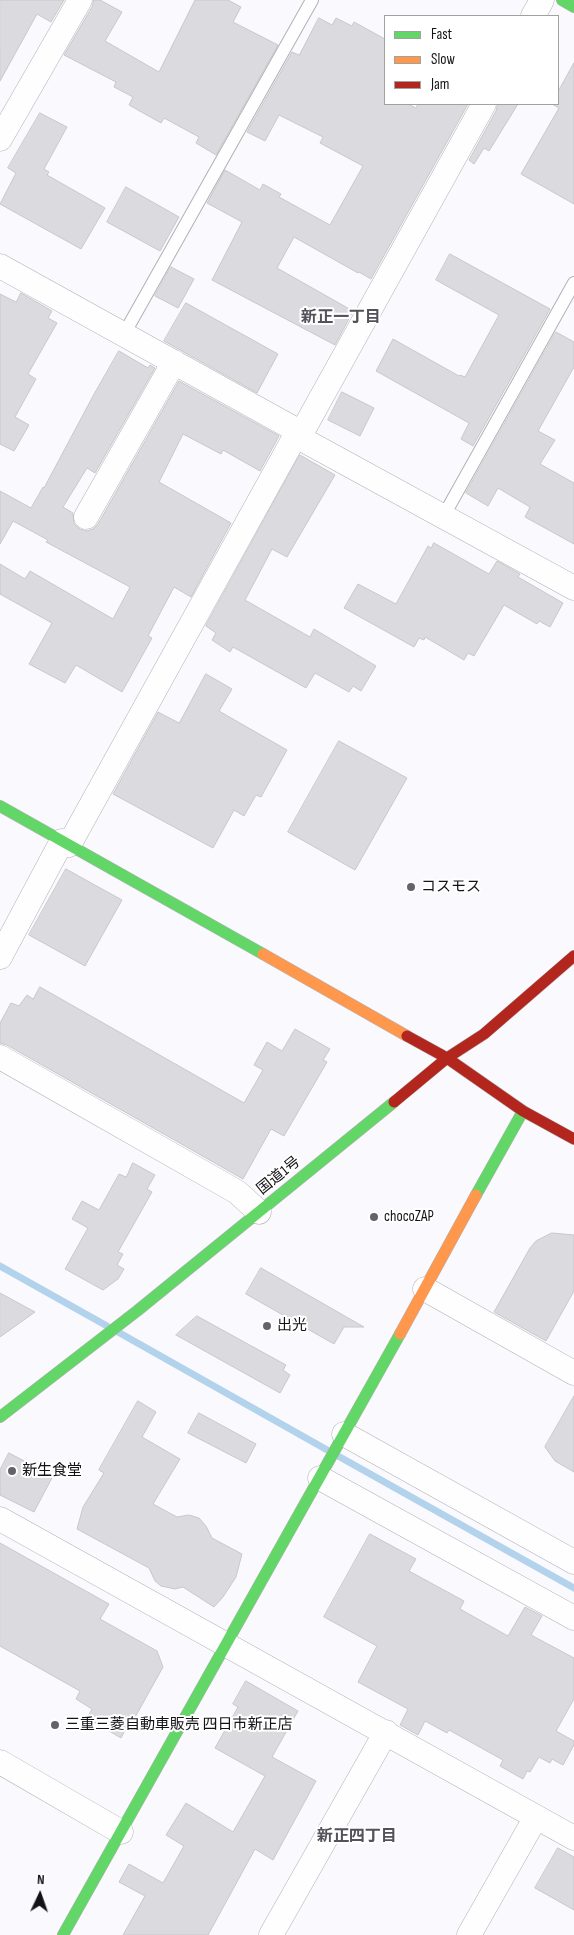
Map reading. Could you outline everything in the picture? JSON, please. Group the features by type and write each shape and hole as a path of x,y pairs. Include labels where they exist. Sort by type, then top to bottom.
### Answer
{"main road":[{"path":"562,0 574,7"},
{"path":"0,806 447,1058 523,1111 574,1140"},
{"name":"国道1号","path":"0,1417 137,1311 447,1058 484,1034 574,956"},
{"path":"64,1935 228,1644 523,1111"}],"street":[{"path":"0,139 80,0"},
{"path":"534,15 542,0"},
{"path":"0,957 483,105"},
{"path":"0,266 299,433 306,442 574,588"},
{"path":"86,517 174,362"},
{"path":"0,1057 237,1192 259,1212"},
{"path":"425,1289 574,1373"},
{"path":"343,1437 574,1562"},
{"path":"323,1473 574,1618"},
{"path":"0,1518 574,1838"},
{"path":"272,1935 386,1732"},
{"path":"0,1762 122,1832"},
{"path":"469,1935 536,1817"}],"lane":[{"path":"124,334 312,0"},
{"path":"443,517 574,283"}],"building":[{"path":"0,0 64,0 51,22 37,14 0,81"},
{"path":"94,0 100,0 122,12 105,41 159,72 195,0 228,0 241,7 233,22 278,45 216,155 196,143 199,137 164,118 161,123 129,105 133,97 114,87 116,82 64,55 92,7"},
{"path":"319,18 332,25 336,18 352,26 354,22 384,38 384,105 410,105 416,108 418,105 467,105 371,279 294,237 277,268 353,311 335,345 212,280 242,222 207,203 225,170 260,190 263,184 281,194 279,197 330,225 363,166 320,143 323,137 279,115 265,141 247,132 292,52 299,55"},
{"path":"574,63 574,204 521,174 559,108 554,105 559,105 559,90"},
{"path":"498,105 517,105 489,151 484,148 474,164 469,160"},
{"path":"40,113 67,127 44,169 49,172 47,175 105,208 81,249 0,204 16,173 8,168"},
{"path":"126,187 179,217 160,251 107,222"},
{"path":"450,254 550,309 473,446 461,439 469,423 376,371 393,339 459,376 465,377 499,315 436,280"},
{"path":"171,267 194,279 178,308 155,296"},
{"path":"21,293 52,311 48,318 57,323 28,374 36,379 15,417 29,425 14,451 0,444 0,294 16,302"},
{"path":"186,303 278,354 257,393 164,341"},
{"path":"556,332 574,342 574,367 538,431 555,440 540,464 574,483 574,544 525,517 530,507 498,488 488,506 466,493"},
{"path":"119,351 148,368 150,365 155,368 95,473 87,468 63,507 73,513 74,524 80,529 87,531 93,529 98,524 179,381 279,436 260,471 223,450 221,454 183,434 159,482 231,523 191,597 174,587 148,636 152,638 122,692 76,665 65,683 29,664 52,623 0,594 0,564 25,579 30,571 113,619 130,587 46,542 48,540 13,521 0,544 0,491 31,508 44,488"},
{"path":"342,392 374,408 360,436 328,420"},
{"path":"300,455 335,475 287,557 272,549 245,600 310,637 314,629 376,666 361,691 353,686 349,692 315,673 306,688 233,647 230,652 212,640 216,633 206,626"},
{"path":"434,543 489,574 497,561 520,574 518,577 563,603 550,627 539,621 537,624 504,605 474,656 468,653 464,660 425,637 424,640 419,638 414,647 344,608 358,584 396,604 428,546 431,548"},
{"path":"206,674 232,689 219,711 287,750 261,797 256,795 244,816 234,810 213,848 113,794 158,712 179,723"},
{"path":"339,741 407,778 355,870 288,832"},
{"path":"66,869 122,900 85,966 29,935"},
{"path":"40,987 244,1103 263,1070 254,1065 267,1042 282,1051 295,1029 330,1049 323,1060 327,1062 284,1136 271,1129 243,1179 7,1045 0,1043 0,1023 11,1003 19,1006 27,995 33,999"},
{"path":"133,1163 155,1175 147,1189 152,1192 118,1252 123,1254 117,1265 124,1269 118,1279 103,1290 65,1269 88,1228 72,1219 82,1201 99,1210 119,1174 126,1177"},
{"path":"552,1233 574,1235 574,1291 546,1341 494,1312 530,1248 536,1241"},
{"path":"261,1268 364,1327 344,1327 334,1344 246,1294"},
{"path":"0,1293 35,1312 0,1337"},
{"path":"197,1316 286,1365 283,1370 290,1375 280,1393 176,1335"},
{"path":"574,1396 574,1472 555,1461 545,1447"},
{"path":"138,1401 156,1412 142,1437 180,1459 153,1504 177,1517 189,1515 199,1518 206,1526 212,1538 242,1554 236,1577 214,1607 183,1587 175,1589 161,1586 155,1581 149,1568 77,1529 83,1507 104,1473 99,1470"},
{"path":"199,1413 256,1444 246,1463 188,1433"},
{"path":"9,1453 53,1476 34,1512 0,1495 0,1470"},
{"path":"370,1534 416,1559 409,1571 464,1601 460,1609 508,1636 525,1607 542,1616 531,1635 574,1658 574,1699 556,1731 574,1741 574,1745 563,1765 552,1759 550,1763 539,1757 530,1772 527,1771 523,1779 500,1766 503,1760 449,1730 447,1733 425,1721 418,1735 400,1725 408,1709 358,1682 377,1646 324,1617"},
{"path":"0,1543 109,1604 100,1619 157,1651 163,1667 133,1721 131,1719 121,1738 87,1718 92,1709 76,1699 80,1691 0,1646"},
{"path":"246,1681 298,1711 272,1757 316,1781 273,1860 255,1849 208,1935 123,1935 145,1896 119,1882 129,1864 163,1883 184,1846 166,1835 186,1803 233,1832 265,1776 215,1748 238,1707 233,1704"},
{"path":"558,1848 574,1857 574,1910 535,1888"}],"waterway":[{"path":"0,1266 107,1326"},
{"path":"118,1332 329,1451"},
{"path":"338,1456 574,1588"}],"traffic: fast":[{"path":"562,0 574,7"},
{"path":"0,806 263,954"},
{"path":"0,1417 137,1311 394,1102"},
{"path":"476,1195 523,1111"},
{"path":"63,1935 400,1334"}],"traffic: slow":[{"path":"263,954 407,1036"},
{"path":"400,1334 476,1195"}],"traffic: jam":[{"path":"394,1102 447,1058 484,1034 574,956"},
{"path":"407,1036 447,1058 523,1111 574,1139"}],"place":[{"name":"コスモス","path":"411,887"},
{"name":"chocoZAP","path":"374,1217"},
{"name":"出光","path":"267,1326"},
{"name":"新生食堂","path":"12,1471"},
{"name":"三重三菱自動車販売 四日市新正店","path":"55,1725"}],"district":[{"name":"新正一丁目","path":"341,318"},
{"name":"新正四丁目","path":"357,1837"}]}
